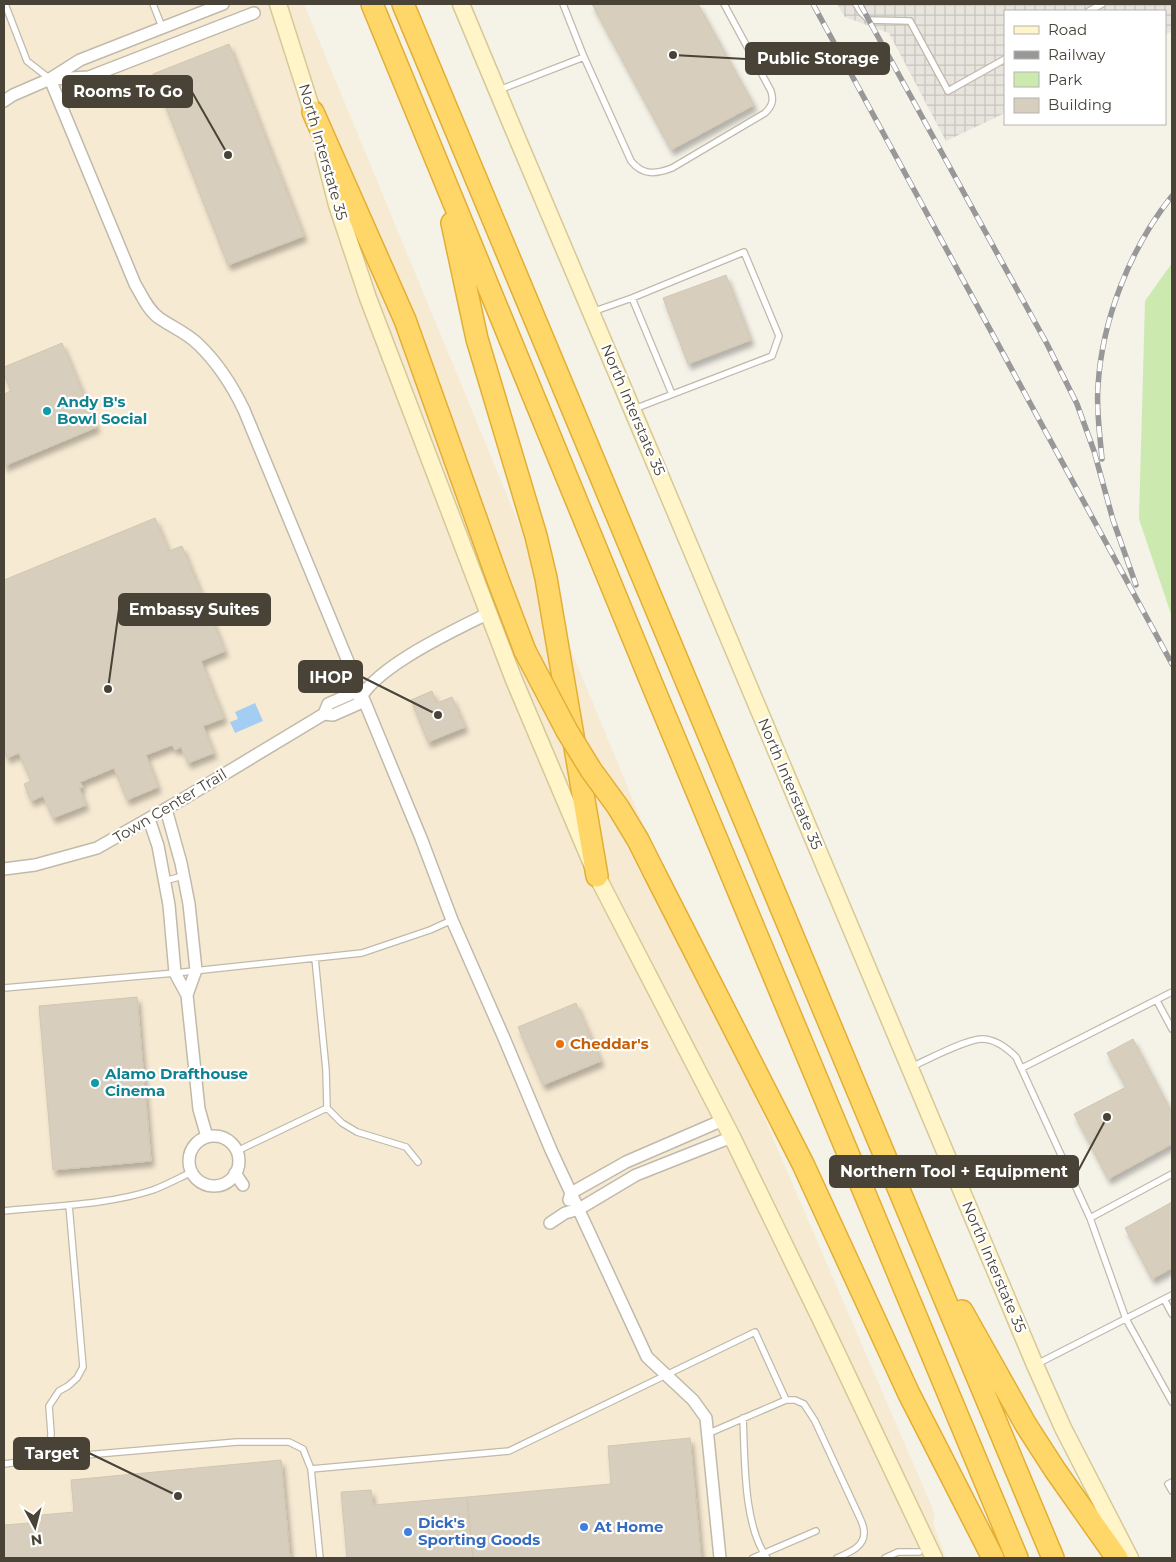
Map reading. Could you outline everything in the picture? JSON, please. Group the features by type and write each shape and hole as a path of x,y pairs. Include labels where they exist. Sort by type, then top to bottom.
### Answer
{"highway":[{"path":"372,4 646,670 1017,1558"},
{"path":"404,4 1053,1558"},
{"path":"313,112 405,320 525,651 567,731 628,824 654,872 803,1164 909,1394 993,1558"},
{"path":"440,167 477,339 536,536 546,578 555,621 597,876"},
{"path":"912,1220 1026,1425 1117,1558"}],"main road":[{"name":"North Interstate 35","path":"278,4 313,112 337,205 368,298 514,680 597,876 732,1137 927,1552"},
{"name":"North Interstate 35","path":"461,4 1035,1365 1064,1428 1130,1558"}],"street":[{"path":"4,101 50,79 80,60 223,4"},
{"path":"50,79 89,77 254,13"},
{"path":"50,79 135,284 145,303 158,318 178,329 197,343 216,363 233,386 418,830 452,920 551,1150 646,1357 693,1400 706,1418 720,1558"},
{"name":"Town Center Trail","path":"4,868 35,865 97,848 324,714 333,715 358,704 361,695 386,672 414,652 489,613"},
{"path":"166,809 189,904 196,970 187,995"},
{"path":"149,819 158,846 169,905 175,973 187,995 200,1109 207,1137"},
{"path":"565,1212 572,1193 626,1162 722,1120"},
{"path":"207,1137 222,1137 228,1140 237,1151 239,1159 238,1168 228,1181 221,1185 204,1183 197,1179 192,1172 190,1158 192,1151 201,1140 207,1137"},
{"path":"550,1223 565,1212 579,1209 636,1175 732,1137"},
{"path":"235,1173 244,1185"},
{"path":"203,1196 204,1183"}],"lane":[{"path":"5,4 27,62 50,79"},
{"path":"153,4 162,27"},
{"path":"563,4 623,145 636,167 642,171 653,173 672,168 765,113 771,107 773,102 772,91 724,4"},
{"path":"856,4 860,11 870,20 910,21 948,91 1004,60"},
{"path":"1091,10 1102,4"},
{"path":"497,91 584,57"},
{"path":"591,312 632,298 744,252 779,336 772,356 632,409"},
{"path":"632,298 672,394"},
{"path":"164,881 183,876"},
{"path":"4,988 175,973 362,953 430,930 452,920"},
{"path":"315,958 325,1060 327,1108 342,1123 357,1132 406,1147 418,1162"},
{"path":"1022,1068 1172,992"},
{"path":"1157,1000 1172,1028"},
{"path":"909,1068 971,1041 982,1039 992,1041 1010,1051 1016,1057 1090,1218 1126,1319 1172,1402"},
{"path":"237,1151 327,1108"},
{"path":"4,1211 69,1205 116,1198 153,1190 192,1172"},
{"path":"1090,1218 1172,1174"},
{"path":"50,1458 49,1406 59,1392 77,1378 83,1367 69,1205"},
{"path":"1035,1365 1172,1295"},
{"path":"1164,1299 1172,1314"},
{"path":"311,1469 509,1451 755,1332 786,1400"},
{"path":"708,1434 786,1400 795,1400 804,1404 815,1421 860,1516 864,1532 862,1543 853,1551 837,1558"},
{"path":"743,1418 748,1503 755,1533 765,1556"},
{"path":"4,1464 50,1458 237,1442 289,1442 302,1449 311,1469 320,1558"},
{"path":"1172,1482 1168,1484 1172,1491"},
{"path":"753,1558 765,1556 816,1531"},
{"path":"886,1558 898,1552 927,1552"},
{"path":"914,1558 927,1552"}],"shaded area":[{"path":"4,4 304,4 774,1141 932,1507 935,1515 933,1523 946,1558 4,1558"},
{"path":"837,4 1172,4 1172,31 1166,34 1166,10 1004,10 1004,113 946,141 889,33 845,17"}],"green space":[{"path":"1172,263 1172,617 1139,519 1145,301"}],"water":[{"path":"255,703 263,721 235,733 230,722 238,719 235,712"}],"building":[{"path":"592,4 698,4 754,105 671,150"},
{"path":"229,44 304,236 228,265 153,74"},
{"path":"726,275 751,340 688,364 663,298"},
{"name":"Andy B's Bowl Social","path":"62,343 97,427 4,466 4,394 11,391 4,374 4,367"},
{"path":"155,518 169,551 182,546 225,651 201,661 224,718 203,726 214,753 188,763 181,747 175,750 172,745 146,755 158,787 127,800 114,768 80,782 83,787 79,788 86,805 53,818 43,796 31,801 24,784 31,781 19,753 7,758 4,750 4,580"},
{"path":"432,691 437,703 452,697 465,727 428,742 411,700"},
{"name":"Alamo Drafthouse Cinema","path":"137,997 151,1161 53,1170 39,1006"},
{"name":"Cheddar's","path":"576,1003 601,1061 543,1085 518,1027"},
{"path":"1133,1039 1172,1113 1172,1144 1108,1179 1074,1114 1126,1087 1107,1053"},
{"path":"1172,1202 1172,1268 1152,1279 1125,1228"},
{"name":"At Home","path":"690,1438 701,1558 473,1558 467,1497 611,1484 608,1446"},
{"path":"281,1460 290,1558 4,1558 4,1525 42,1522 41,1515 74,1512 71,1480"},
{"name":"Dick's Sporting Goods","path":"371,1490 373,1505 467,1497 473,1558 347,1558 341,1492"}],"railway":[{"path":"813,4 1172,664"},
{"path":"860,4 1047,344 1077,404 1094,451 1113,520 1136,585"},
{"path":"1102,459 1098,422 1098,395 1105,336 1112,311 1131,262 1143,238 1172,196"}],"place":[{"name":"Public Storage","path":"673,55"},
{"name":"Rooms To Go","path":"228,155"},
{"name":"Andy B's Bowl Social","path":"47,411"},
{"name":"Embassy Suites","path":"108,689"},
{"name":"IHOP","path":"438,715"},
{"name":"Cheddar's","path":"560,1044"},
{"name":"Alamo Drafthouse Cinema","path":"95,1083"},
{"name":"Northern Tool + Equipment","path":"1107,1117"},
{"name":"Target","path":"178,1496"},
{"name":"At Home","path":"584,1527"},
{"name":"Dick's Sporting Goods","path":"408,1532"}]}
